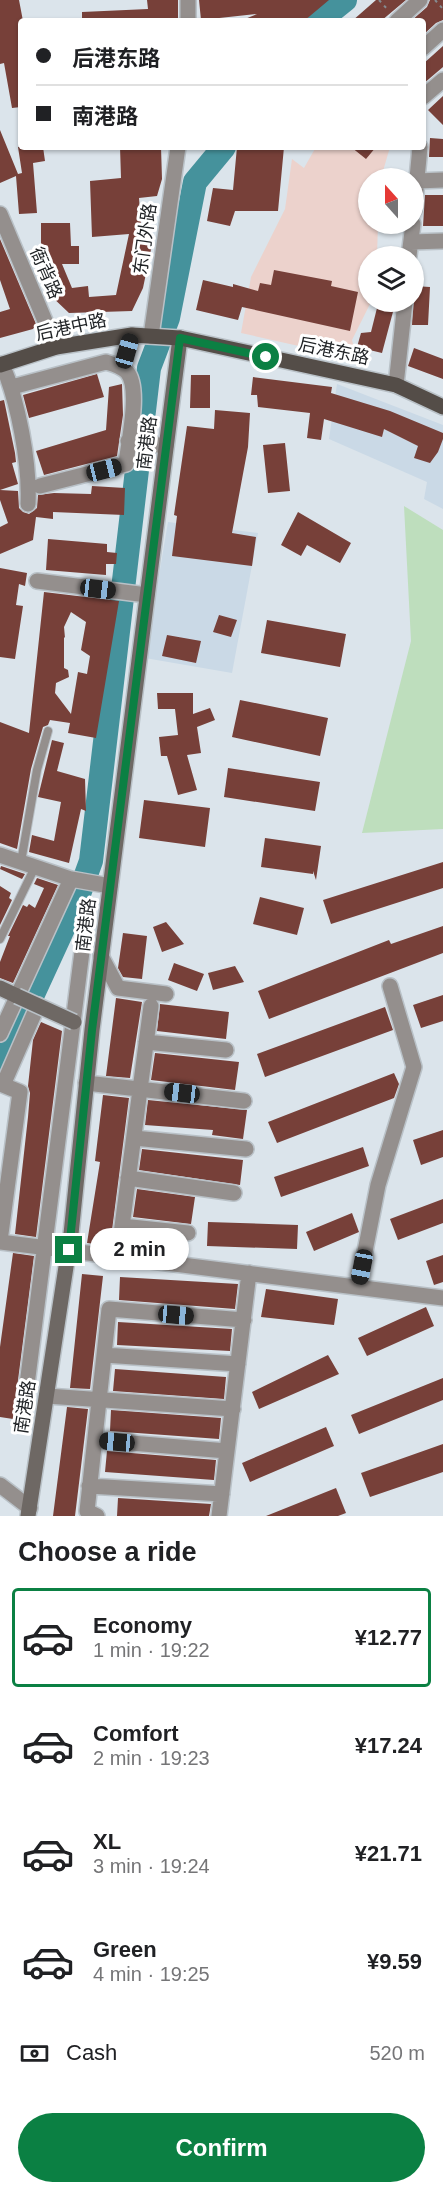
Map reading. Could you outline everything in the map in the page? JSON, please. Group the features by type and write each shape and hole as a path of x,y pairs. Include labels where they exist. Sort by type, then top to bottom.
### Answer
{"main road":[{"name":"后港中路","path":"1,364 56,347 132,335 179,338"},
{"name":"后港东路","path":"179,338 396,384 443,407"}],"street":[{"path":"188,0 188,18"},
{"path":"400,18 420,0"},
{"path":"426,45 443,30"},
{"path":"426,94 443,80"},
{"name":"东门外路","path":"151,336 178,150"},
{"path":"418,168 420,150"},
{"path":"424,181 443,180"},
{"name":"衙背路","path":"0,214 56,347"},
{"path":"422,246 443,241"},
{"path":"396,384 404,312"},
{"path":"122,368 132,335"},
{"name":"南港路","path":"29,1512 69,1250 92,1030 179,338"},
{"path":"12,387 106,362 122,368 130,377 134,390 126,464 40,486"},
{"path":"1,364 12,387 29,481 28,504"},
{"path":"128,441 165,446"},
{"path":"37,581 147,595"},
{"path":"0,855 71,879 110,885"},
{"path":"0,1034 71,879"},
{"path":"22,1424 84,936"},
{"path":"101,957 118,988 166,994"},
{"path":"358,1287 378,1185 414,1067 390,986"},
{"path":"0,988 92,1030"},
{"path":"38,1005 3,1084 20,1092 0,1241 443,1298"},
{"path":"118,1257 151,1006"},
{"path":"146,1042 226,1050"},
{"path":"86,1083 244,1101"},
{"path":"134,1138 246,1149"},
{"path":"128,1178 234,1193"},
{"path":"122,1226 188,1233"},
{"path":"219,1516 249,1273"},
{"path":"97,1516 87,1511 109,1310 244,1320"},
{"path":"104,1355 238,1364"},
{"path":"47,1396 233,1409"},
{"path":"94,1440 227,1451"},
{"path":"0,1485 29,1512"},
{"path":"89,1486 222,1494"}],"lane":[{"path":"0,939 28,864 37,770 48,731"}],"path":[{"path":"435,0 443,9"}],"shaded area":[{"path":"314,150 389,150 384,168 358,168 358,234 378,234 377,246 358,246 358,312 366,312 352,340 357,359 241,333 251,277 285,209 292,159 304,168"},
{"path":"337,384 443,425 443,509 424,499 427,482 329,439"},
{"path":"168,522 258,533 232,673 145,658"}],"green space":[{"path":"404,506 443,530 443,829 362,833 411,641"}],"building":[{"path":"0,0 19,0 22,18 18,18 18,107 12,108 4,63 0,64"},
{"path":"147,0 178,0 178,18 82,18 82,12 148,9"},
{"path":"199,0 329,0 308,18 247,18 257,14 201,18"},
{"path":"376,0 406,0 385,18 355,18"},
{"path":"430,0 443,0 443,20 426,32 426,18 414,18 427,7"},
{"path":"443,46 443,67 426,81 426,61"},
{"path":"443,96 443,125 428,110"},
{"path":"0,130 18,174 22,173 18,150 43,150 45,161 33,163 37,213 19,214 16,176 0,183"},
{"path":"430,138 443,139 443,157 429,157"},
{"path":"120,150 161,150 162,179 157,196 139,198 142,238 153,240 143,288 132,311 69,313 49,294 31,250 41,246 41,223 70,223 71,246 79,246 79,264 62,264 72,288 88,286 89,297 116,295 129,234 92,237 90,181 121,178"},
{"path":"237,150 284,150 278,211 235,211 230,226 207,221 213,188 233,190"},
{"path":"355,150 374,150 366,159"},
{"path":"425,195 443,195 443,226 424,226"},
{"path":"0,239 36,324 33,329 0,338 0,312 10,309 0,280"},
{"path":"274,270 332,281 331,286 358,292 350,331 242,307 238,320 196,310 203,280 233,287 233,284 258,291 260,283 271,285"},
{"path":"424,287 430,287 428,325 412,325 413,312 424,312"},
{"path":"376,312 393,312 382,353 357,347 361,333 371,332"},
{"path":"414,348 443,359 443,379 408,366"},
{"path":"97,374 104,397 29,418 23,395"},
{"path":"191,375 210,375 210,408 190,408"},
{"path":"253,377 332,387 331,393 390,411 443,433 443,439 430,463 414,458 418,446 384,429 382,437 324,419 321,440 307,438 310,413 258,407 257,395 251,395"},
{"path":"122,384 123,415 117,456 44,475 36,451 106,430 109,387"},
{"path":"4,400 15,453 16,462 12,463 18,484 0,490 0,401"},
{"path":"215,410 250,413 248,447 232,533 256,537 252,566 172,556 177,516 174,515 187,426 214,429"},
{"path":"285,443 290,491 268,493 263,445"},
{"path":"92,486 125,488 124,515 53,512 53,519 36,517 33,540 0,554 0,527 8,523 0,500 0,490 18,491 19,508 29,514 37,508 38,495 91,494"},
{"path":"298,512 351,543 340,563 307,545 301,556 281,545"},
{"path":"48,539 107,544 107,552 117,553 116,564 106,564 106,575 46,570"},
{"path":"0,568 27,573 25,586 19,584 16,605 23,606 15,659 0,657"},
{"path":"44,592 119,601 96,738 68,733 70,723 50,720 48,725 43,727 31,769 17,849 0,843 0,722 29,733","holes":["71,612 86,622 81,650 90,656 87,674 78,672 71,714 55,693 56,683 69,677 68,670 64,668 64,627"]},
{"path":"219,615 237,620 231,637 213,632"},
{"path":"267,620 346,634 340,667 261,653"},
{"path":"167,635 201,641 196,663 162,656"},
{"path":"157,693 193,693 193,714 210,708 215,720 197,727 201,753 187,755 197,790 178,795 167,756 161,756 159,737 178,735 175,709 158,709"},
{"path":"240,700 328,718 320,756 232,737"},
{"path":"52,740 64,743 57,771 85,779 86,811 81,809 69,863 29,852 32,835 54,841 61,802 38,797"},
{"path":"228,768 320,782 315,811 224,797"},
{"path":"144,800 210,808 205,847 139,838"},
{"path":"265,838 321,846 316,880 313,871 313,874 261,867"},
{"path":"443,862 443,888 331,924 323,900"},
{"path":"1,866 25,874 22,879 0,869"},
{"path":"37,878 58,885 13,983 0,978 0,962 10,936 8,936 23,905 27,907 29,904 35,908 44,888 34,884"},
{"path":"0,886 11,893 9,898 12,900 0,925"},
{"path":"260,897 304,908 297,935 253,924"},
{"path":"166,922 184,944 162,952 153,927"},
{"path":"443,926 443,953 269,1019 258,991 389,940 391,944"},
{"path":"123,933 147,936 142,979 123,977 118,968"},
{"path":"174,963 204,974 197,991 168,980"},
{"path":"235,966 244,982 213,990 208,973"},
{"path":"443,995 443,1021 421,1028 413,1005"},
{"path":"116,998 142,1002 130,1078 106,1076"},
{"path":"160,1004 229,1012 226,1039 157,1031"},
{"path":"385,1007 393,1030 265,1077 257,1054"},
{"path":"41,1022 62,1031 36,1237 15,1234 28,1117 30,1093 28,1086 33,1040"},
{"path":"155,1053 239,1062 235,1090 151,1080"},
{"path":"394,1073 399,1084 394,1098 277,1143 268,1122"},
{"path":"103,1095 129,1098 110,1246 87,1243 100,1162 95,1161"},
{"path":"148,1100 247,1110 243,1139 212,1135 213,1130 145,1125"},
{"path":"443,1130 443,1157 421,1165 413,1140"},
{"path":"363,1147 369,1166 281,1197 274,1177"},
{"path":"142,1149 243,1160 240,1185 139,1170"},
{"path":"137,1189 195,1197 191,1224 133,1217"},
{"path":"443,1199 443,1223 398,1240 390,1219"},
{"path":"352,1213 359,1232 314,1251 306,1232"},
{"path":"208,1222 298,1225 297,1249 207,1246"},
{"path":"13,1253 34,1256 13,1419 0,1417 0,1347"},
{"path":"443,1255 443,1282 434,1285 426,1261"},
{"path":"82,1274 103,1276 90,1389 70,1388"},
{"path":"120,1277 238,1284 235,1309 119,1300"},
{"path":"266,1289 338,1299 334,1325 261,1317"},
{"path":"426,1307 434,1326 367,1356 358,1338"},
{"path":"118,1322 232,1329 230,1351 117,1345"},
{"path":"328,1355 339,1374 259,1409 252,1392"},
{"path":"115,1369 226,1377 224,1399 113,1391"},
{"path":"443,1378 443,1400 359,1434 351,1415"},
{"path":"67,1407 88,1409 75,1516 53,1516"},
{"path":"111,1410 221,1418 219,1439 110,1431"},
{"path":"326,1427 334,1446 250,1482 242,1463"},
{"path":"443,1444 443,1472 370,1497 361,1473"},
{"path":"107,1451 216,1460 214,1480 105,1472"},
{"path":"336,1488 346,1513 338,1516 266,1516"},
{"path":"118,1498 211,1504 209,1516 117,1516"}],"waterway":[{"path":"323,18 345,0"},
{"path":"0,1066 79,894 91,861 149,368 168,318 195,182 222,150"}],"route":[{"path":"69,1250 92,1030 180,338 266,357"}]}
